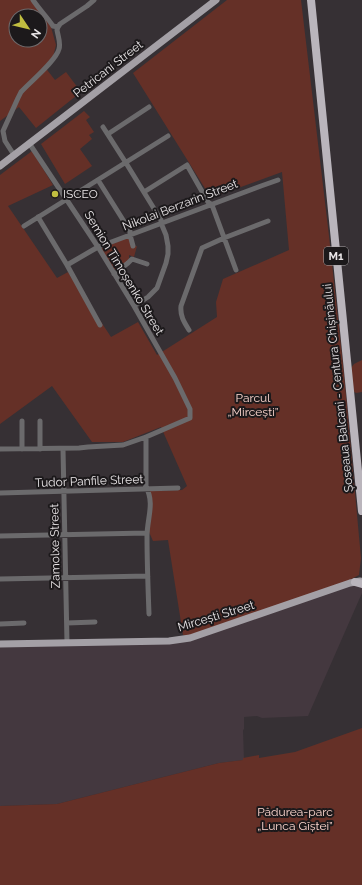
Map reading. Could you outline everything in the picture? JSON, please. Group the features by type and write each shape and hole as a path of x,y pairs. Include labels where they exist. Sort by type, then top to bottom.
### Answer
{"highway":[{"name":"Șoseaua Balcani - Centura Chișinăului","path":"311,0 362,511"}],"main road":[{"name":"Petricani Street","path":"0,166 216,0"},
{"name":"Mircești Street","path":"0,644 169,641 190,638 360,582"}],"street":[{"path":"33,0 53,26 58,27"},
{"path":"14,155 5,141 3,131 21,92 58,53 60,48 57,30 60,24 94,0"},
{"path":"108,134 149,107"},
{"path":"103,127 161,220 168,246 166,263 157,288 148,297 134,306"},
{"path":"24,226 168,136"},
{"name":"Semion Timoșenko Street","path":"29,143 98,247 134,306 175,378 190,409 190,418 146,437"},
{"path":"144,192 188,165 208,202 212,205 236,270"},
{"path":"98,180 130,231 134,246"},
{"name":"Nikolai Berzarin Street","path":"67,265 98,247 278,180"},
{"path":"38,217 67,265 100,325"},
{"path":"189,330 180,312 202,248 268,221"},
{"path":"114,274 132,259 147,264"},
{"path":"40,421 40,449"},
{"path":"22,422 22,449"},
{"path":"0,449 63,449 123,446 146,437 146,487 149,491 150,498 147,533 149,614"},
{"name":"Zamolxe Street","path":"63,449 67,643"},
{"name":"Tudor Panfile Street","path":"0,493 178,488"},
{"path":"0,536 147,533"},
{"path":"0,579 148,576"},
{"path":"67,623 95,622"},
{"path":"0,624 24,623"}],"shaded area":[{"path":"351,585 362,586 362,593 308,716 262,718 257,716 244,717 244,760 219,763 57,804 0,806 0,646 174,643"}],"green space":[{"path":"0,0 33,0 38,8 8,8 8,48 48,48 48,22 51,27 56,45 53,57 44,66 55,80 66,72 81,92 36,128 19,107 0,121"},
{"name":"Parcul „Mircești”","path":"227,0 301,0 344,374 361,558 359,575 344,583 194,635 183,635 168,540 153,541 149,532 150,491 182,490 187,486 161,427 123,442 92,442 52,386 0,424 0,175 32,151 53,185 8,206 57,278 68,272 111,337 138,322 157,355 217,317 216,302 223,279 289,250 282,172 211,198 133,73"},
{"path":"84,111 90,117 86,120 94,132 89,135 92,139 80,149 92,166 65,184 41,144"},
{"path":"127,238 129,239 132,247 137,246 134,257 129,255 129,259 126,263 118,270 114,269 102,248"},
{"path":"362,360 362,392 356,393 353,391 351,368 354,364"},
{"name":"Pădurea-parc „Lunca Gîștei”","path":"362,728 362,885 0,885 0,806 57,804 219,763 243,760 243,758 259,755 259,758 295,752"}],"place":[{"name":"ISCEO","path":"55,194"}]}
